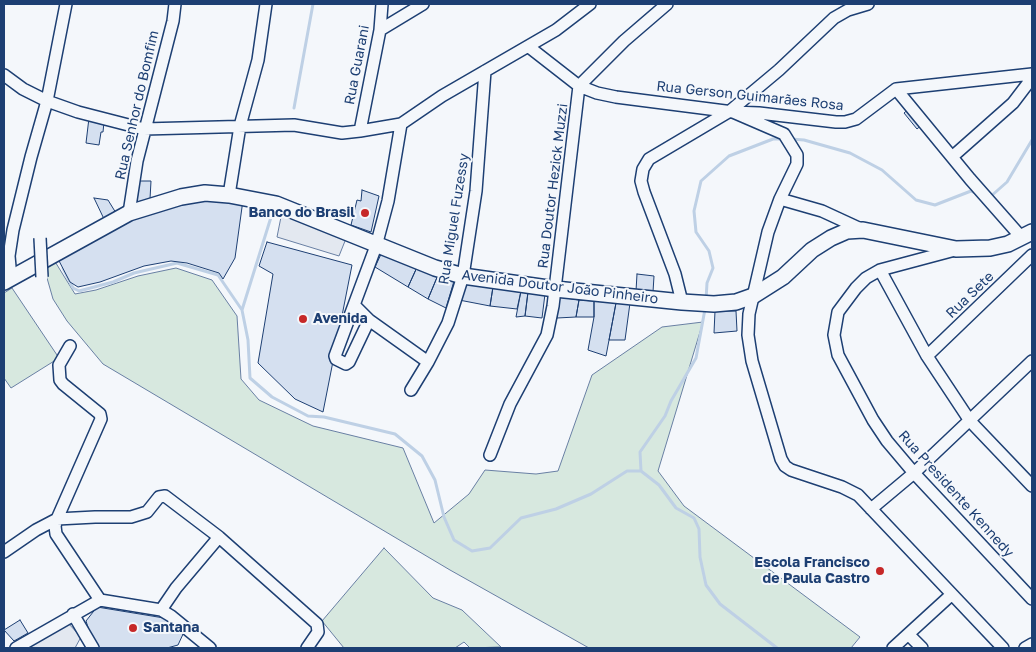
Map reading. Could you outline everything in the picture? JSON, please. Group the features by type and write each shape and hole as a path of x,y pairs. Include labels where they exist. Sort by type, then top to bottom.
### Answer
{"main road":[{"name":"Avenida Doutor João Pinheiro","path":"7,275 129,213 181,197 205,193 229,195 276,204 376,246 435,268 463,276 555,289 714,304 736,302 753,296 783,277 812,250 847,231 863,230 956,249 990,248 1008,244 1027,235"}],"street":[{"path":"7,275 13,230 47,101 66,4"},
{"name":"Rua Senhor do Bomfim","path":"129,213 144,128 173,21 175,4"},
{"path":"229,195 240,126 258,60 266,4"},
{"name":"Rua Guarani","path":"360,131 380,30 382,4"},
{"path":"380,30 423,4"},
{"path":"4,75 23,89 47,101 78,112 144,128 294,125 342,133 360,131 401,124 442,96 556,30 590,4"},
{"name":"Rua Doutor Hezick Muzzi","path":"490,455 510,404 547,335 555,289 579,86 624,41 667,4"},
{"path":"685,302 644,192 641,182 643,169 649,160 732,112 834,18 848,10 868,4"},
{"name":"Rua Gerson Guimarães Rosa","path":"529,47 579,86 597,93 732,112 845,122 856,119 868,112 896,88"},
{"name":"Rua Miguel Fuzessy","path":"411,390 448,323 463,276 476,191 485,72"},
{"path":"896,88 1032,74"},
{"path":"952,157 1013,103 1032,78"},
{"path":"896,88 970,179 998,210 1027,235"},
{"path":"732,112 786,136 797,155 797,164 780,199 768,232 749,314 748,335 752,361 781,459 785,466 791,470 852,491 858,495 1003,648"},
{"path":"367,325 349,362 346,364 337,360 335,356 376,246 388,201 401,124"},
{"path":"780,199 822,211 863,230"},
{"path":"40,238 42,277"},
{"name":"Rua Presidente Kennedy","path":"956,249 880,270 866,278 844,302 838,312 834,335 838,355 873,420 887,441 914,473 1032,599"},
{"name":"Rua Sete","path":"927,356 1032,255"},
{"path":"880,270 927,356 970,421 1032,486"},
{"path":"354,306 367,325"},
{"path":"348,321 367,325 428,362"},
{"path":"70,346 59,364 60,380 100,414 101,419 55,526 56,534 100,600"},
{"path":"872,510 1030,367"},
{"path":"4,552 36,530 57,519 131,517 146,512 160,497 164,496 219,537 317,624 318,632 307,648"},
{"path":"161,610 176,588 219,537"},
{"path":"893,648 951,595"},
{"path":"16,648 100,600 161,610 210,648"},
{"path":"73,614 90,647"},
{"path":"909,635 922,648"},
{"path":"1025,648 1032,644"}],"shaded area":[{"path":"282,212 347,236 339,256 277,237"},
{"path":"54,260 75,294 96,290 138,276 176,268 212,280 237,316 241,379 259,400 313,426 403,448 434,523 469,494 485,470 536,474 558,471 592,375 662,327 703,322 658,471 684,506 860,637 851,648 589,648 450,570 103,364 67,321 53,299 43,264"},
{"path":"12,288 59,358 11,388 4,378 4,293"},
{"path":"384,548 433,598 462,610 501,647 470,648 464,642 455,648 344,648 322,621"},
{"path":"68,623 81,637 75,648 25,648"}],"building":[{"path":"911,107 924,123 917,129 904,113"},
{"path":"89,118 104,122 99,145 86,143"},
{"path":"139,181 151,181 150,199 137,202"},
{"name":"Banco do Brasil","path":"362,190 379,196 371,232 351,225 357,200 361,201"},
{"path":"94,198 108,200 116,213 104,219"},
{"path":"200,198 243,200 235,258 223,279 219,273 187,263 171,261 144,266 100,282 78,287 70,282 57,257 145,213"},
{"name":"Avenida","path":"267,242 352,265 323,412 295,399 258,363 273,274 259,266"},
{"path":"383,250 418,265 408,287 375,267"},
{"path":"418,265 438,275 428,299 408,287"},
{"path":"637,274 654,276 653,292 636,291"},
{"path":"438,275 454,281 446,308 428,299"},
{"path":"465,282 493,287 490,306 459,300"},
{"path":"493,287 521,291 517,309 490,306"},
{"path":"521,291 528,292 525,316 516,317"},
{"path":"528,292 545,294 542,318 525,316"},
{"path":"559,297 579,300 576,317 557,318"},
{"path":"579,300 594,301 594,317 576,317"},
{"path":"594,301 616,303 606,356 588,350 594,317"},
{"path":"616,303 630,303 625,340 609,340"},
{"path":"715,311 736,311 737,331 714,333"},
{"name":"Santana","path":"97,607 164,618 184,632 178,645 167,648 97,648 92,640 86,621"},
{"path":"20,620 28,633 14,641 4,630"}],"waterway":[{"path":"294,108 313,4"},
{"path":"706,300 707,283 713,268 709,251 696,232 694,211 701,181 729,156 773,139 784,139"},
{"path":"791,139 804,140 850,153 882,170 916,200 935,205 971,191 976,193"},
{"path":"990,197 1007,182 1032,140"},
{"path":"242,310 272,214"},
{"path":"63,268 73,288 79,291 113,282 134,273 177,263 218,275 242,310 248,340 250,378 272,397 308,416 324,417 395,434 422,456 435,480 444,517 454,540 472,551 490,548 521,518 556,509 591,494 627,471 641,471"},
{"path":"705,309 696,358 671,401 665,416 640,452 641,471 659,485 676,508 694,518 699,529 700,557 706,585 720,604 777,648"}],"place":[{"name":"Banco do Brasil","path":"365,213"},
{"name":"Avenida","path":"303,319"},
{"name":"Escola Francisco de Paula Castro","path":"880,571"},
{"name":"Santana","path":"133,628"}]}
